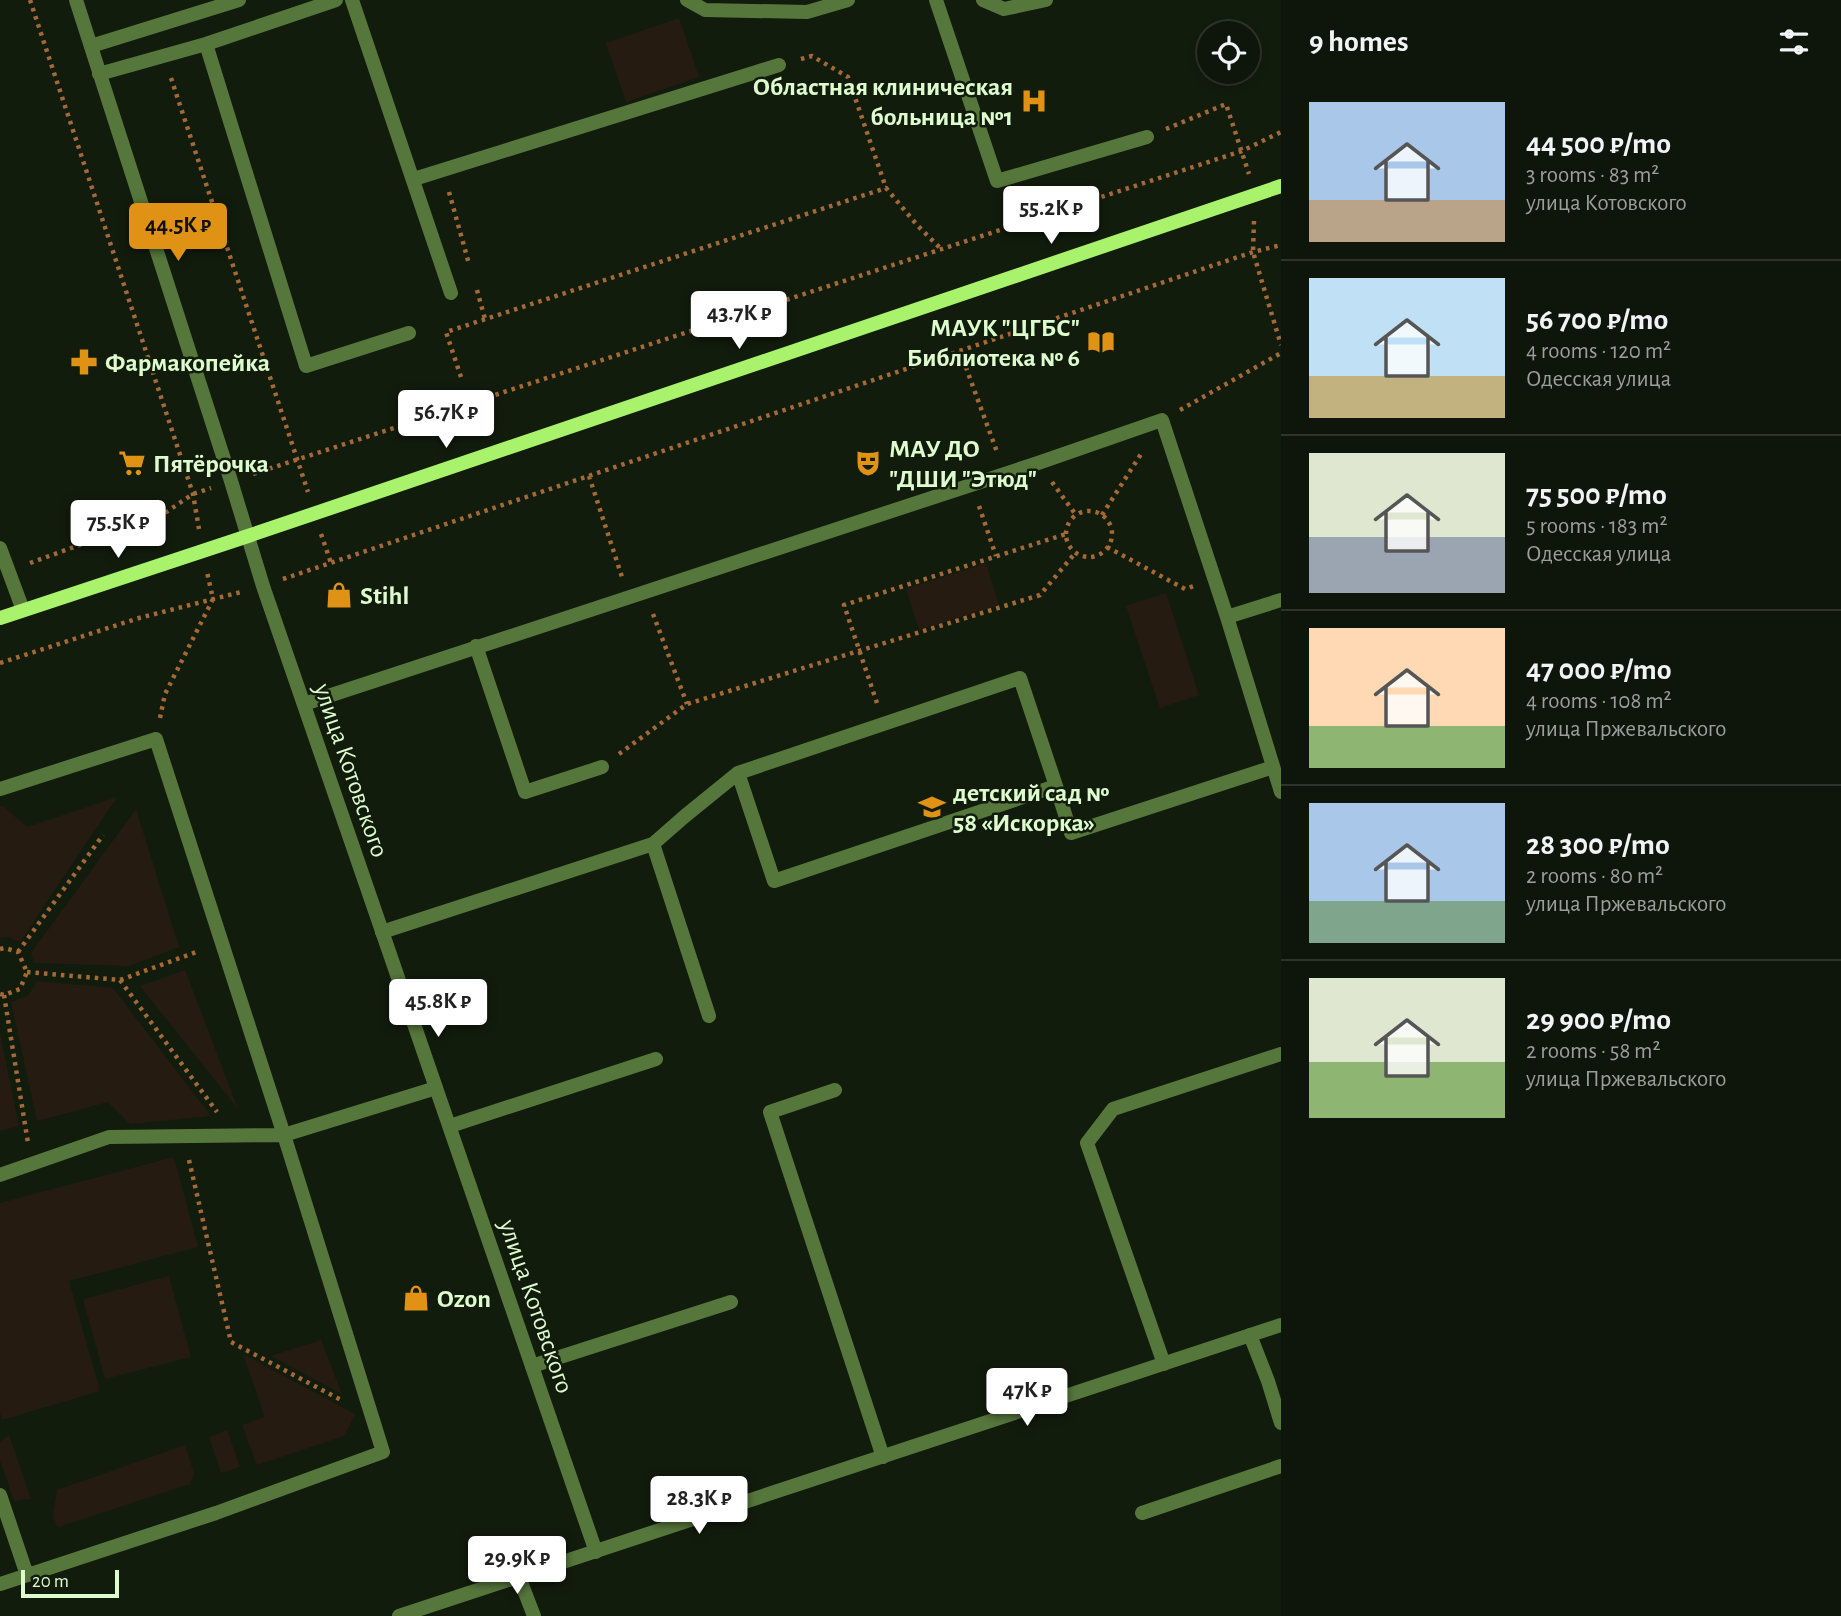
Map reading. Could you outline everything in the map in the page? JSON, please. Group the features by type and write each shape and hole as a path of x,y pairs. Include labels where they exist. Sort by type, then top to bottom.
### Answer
{"street":[{"name":"улица Котовского","path":"76,0 263,586 596,1552"},
{"path":"91,46 208,4 239,0"},
{"path":"99,74 206,44 336,0"},
{"path":"352,0 451,293"},
{"path":"687,0 705,10 807,12 848,0"},
{"path":"936,0 997,181 1147,137"},
{"path":"983,0 1004,9 1046,0"},
{"path":"206,44 306,366 409,333"},
{"path":"414,179 779,65"},
{"path":"0,618 1281,187"},
{"path":"303,705 1162,420 1281,792"},
{"path":"0,548 23,610"},
{"path":"1227,617 1281,600"},
{"path":"476,646 525,792 602,767"},
{"path":"382,932 653,844 738,773 1020,678 1071,833 1273,768"},
{"path":"0,789 156,738 383,1452 216,1513 0,1584"},
{"path":"738,773 774,881 1056,786"},
{"path":"653,844 709,1016"},
{"path":"1164,1364 1087,1143 1113,1109 1281,1054"},
{"path":"450,1126 656,1059"},
{"path":"0,1175 109,1137 284,1135 436,1088"},
{"path":"835,1090 770,1112 883,1457"},
{"path":"532,1366 730,1302"},
{"path":"399,1616 1281,1325"},
{"path":"1250,1335 1281,1423"},
{"path":"1142,1513 1281,1466"},
{"path":"0,1495 27,1575"},
{"path":"519,1577 534,1616"}],"path":[{"path":"30,0 193,494 213,599 165,694 156,738"},
{"path":"164,56 331,563"},
{"path":"779,65 812,56 848,78 886,188 941,250"},
{"path":"1147,137 1226,104 1255,195 1253,252 1281,345"},
{"path":"8,570 162,515 193,494 1242,151 1281,132"},
{"path":"442,170 471,270"},
{"path":"461,377 446,332 886,188"},
{"path":"0,663 139,618 263,586 1253,252 1281,246"},
{"path":"474,282 485,319"},
{"path":"960,351 997,452 987,457"},
{"path":"1102,515 1162,420 1281,353"},
{"path":"1038,463 1076,515"},
{"path":"972,485 996,556"},
{"path":"1089,511 1102,515 1111,526 1111,540 1103,552 1082,556 1067,541 1067,527 1076,515 1089,511"},
{"path":"884,724 844,605 1066,534"},
{"path":"1107,547 1185,589 1214,579"},
{"path":"602,767 687,704 1040,595 1076,552"},
{"path":"18,952 103,835"},
{"path":"27,972 120,980 222,943"},
{"path":"0,949 18,952 27,972 20,989 2,995 31,1164"},
{"path":"120,980 235,1136"},
{"path":"183,1136 231,1342 371,1416"}],"shaded area":[{"path":"679,18 699,77 626,102 606,43"},
{"path":"986,563 999,605 919,630 906,589"},
{"path":"1166,593 1199,695 1160,708 1126,606"},
{"path":"117,797 20,942 8,937 0,938 0,807 3,806 27,827"},
{"path":"136,809 179,947 129,966 34,963 31,953"},
{"path":"185,970 238,1109 140,986"},
{"path":"37,981 113,988 211,1116 130,1124 108,1102 37,1121 11,1002 28,996"},
{"path":"0,1033 19,1126 0,1131"},
{"path":"174,1157 198,1247 69,1281 100,1391 2,1420 0,1203"},
{"path":"169,1276 191,1357 105,1379 83,1299"},
{"path":"321,1340 342,1394 271,1356"},
{"path":"243,1354 355,1414 344,1436 257,1465 242,1425 265,1417"},
{"path":"227,1430 240,1467 221,1473 209,1437"},
{"path":"9,1435 31,1499 14,1501 0,1460 0,1442"},
{"path":"185,1445 194,1473 190,1484 58,1527 53,1517 57,1490"}],"place":[{"name":"Областная клиническая больница №1","path":"1034,101"},
{"name":"МАУК \"ЦГБС\" Библиотека № 6","path":"1101,342"},
{"name":"Фармакопейка","path":"84,362"},
{"name":"Пятёрочка","path":"132,463"},
{"name":"МАУ ДО \"ДШИ \"Этюд\"","path":"868,463"},
{"name":"Stihl","path":"339,595"},
{"name":"детский сад № 58 «Искорка»","path":"932,807"},
{"name":"Ozon","path":"416,1298"}]}
